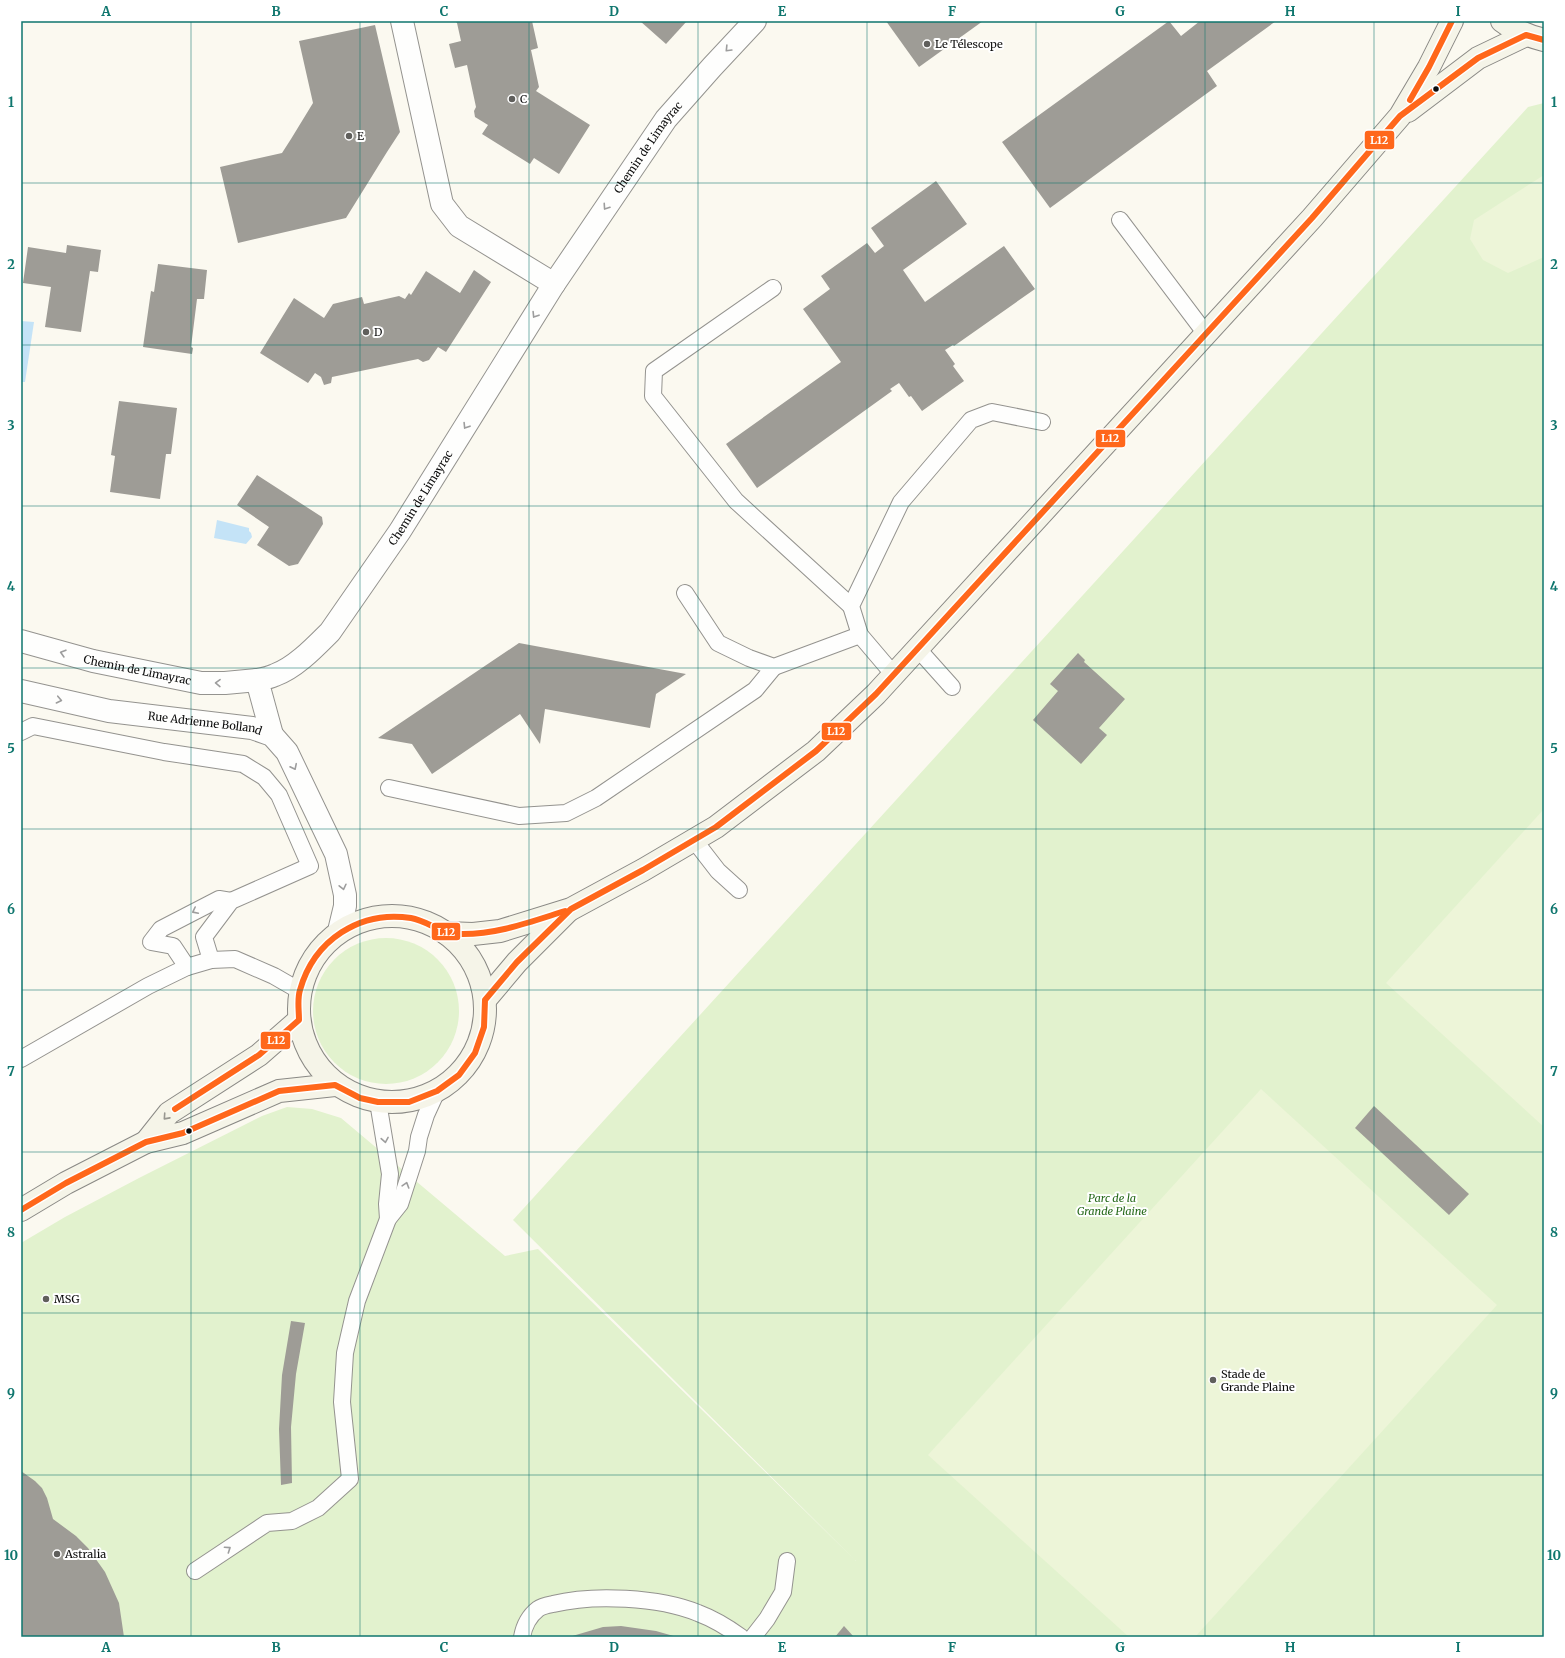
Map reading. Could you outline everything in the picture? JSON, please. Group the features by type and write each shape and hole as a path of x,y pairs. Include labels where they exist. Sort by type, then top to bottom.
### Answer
{"street":[{"path":"402,21 442,204 459,226 554,284"},
{"name":"Chemin de Limayrac","path":"21,641 93,662 201,683 225,683 257,680 276,675 297,662 317,646 330,632 400,531 554,284 666,119 755,21"},
{"path":"446,933 473,934 500,931 570,909 644,870 716,827 816,751 894,675 1312,218 1400,116 1429,67 1452,21"},
{"path":"1502,21 1511,28 1535,38"},
{"path":"1400,116 1478,58 1535,38"},
{"path":"257,680 272,735"},
{"name":"Rue Adrienne Bolland","path":"21,691 109,710 252,728 272,735 287,752 336,854 345,895 345,906 339,931"},
{"path":"485,1000 517,962 570,909"},
{"path":"390,916 412,918 430,924 446,933 465,951 479,974 485,1000 484,1027 475,1053 459,1075 437,1091 409,1102 378,1102 360,1098 335,1085 314,1061 304,1042 299,1020 300,991 309,965 325,943 339,931 368,919 390,916"},
{"path":"146,1142 169,1113 259,1055 299,1020"},
{"path":"21,1210 66,1183 146,1142 183,1133 279,1091 335,1085"}],"lane":[{"path":"1120,220 1206,334"},
{"path":"773,288 654,371 653,396 736,501 851,606 860,635 894,675"},
{"path":"851,606 901,502 971,420 992,412 1042,422"},
{"path":"685,593 718,643 749,658 774,667"},
{"path":"389,788 520,816 566,813 596,798 754,690 774,667 860,635"},
{"path":"918,649 952,687"},
{"path":"21,732 33,726 164,752 243,764 264,777 279,795 310,866 231,901 204,937 211,960"},
{"path":"694,840 718,871 739,890"},
{"path":"187,967 173,946 151,942 161,929 174,922 219,899 231,901"},
{"path":"21,1059 132,994 187,967 211,960 235,959 274,976 300,991"},
{"path":"195,1571 266,1523 292,1521 318,1508 350,1479 342,1402 345,1352 358,1301 388,1219 400,1204 417,1151 419,1137 426,1115 437,1091"},
{"path":"378,1102 390,1174 386,1204 388,1219"},
{"path":"754,1637 783,1592 787,1561"},
{"path":"522,1637 528,1618 540,1608 562,1602 606,1597 670,1605 698,1612 724,1625 741,1637"}],"green space":[{"name":"Parc de la Grande Plaine","path":"1544,103 1544,1637 21,1637 21,1243 65,1217 139,1178 262,1116 287,1107 312,1109 341,1118 505,1256 538,1249 856,1561 513,1220 1528,107"},
{"path":"1544,175 1544,257 1508,273 1483,260 1470,239 1474,220"},
{"path":"1544,809 1544,1127 1386,983"},
{"path":"379,938 393,938 414,943 427,950 438,959 447,970 454,983 458,997 458,1025 454,1039 447,1052 438,1063 427,1072 414,1079 393,1084 379,1084 358,1079 345,1072 334,1063 325,1052 318,1039 313,1018 313,1004 318,983 325,970 334,959 345,950 358,943"},
{"name":"Stade de Grande Plaine","path":"1261,1089 1497,1305 1195,1637 1129,1637 928,1455"}],"water":[{"path":"21,321 34,322 25,382 21,382"},
{"path":"217,520 249,528 252,537 246,544 214,538"}],"building":[{"name":"C","path":"455,21 532,21 538,48 531,50 539,87 536,91 590,125 559,174 534,158 530,164 482,134 488,125 475,117 474,111 476,107 467,65 455,68 449,44 461,41 457,23"},
{"path":"640,21 687,21 666,44"},
{"name":"Le Télescope","path":"886,21 983,21 919,67"},
{"path":"1169,21 1181,36 1200,21 1276,21 1207,71 1217,86 1050,208 1002,142"},
{"name":"E","path":"375,25 400,132 346,218 238,243 220,167 282,153 291,139 313,103 299,41"},
{"path":"936,181 967,224 903,270 925,302 1004,246 1035,289 954,346 953,345 945,350 955,364 953,366 964,381 922,411 899,383 890,389 892,391 757,488 726,444 841,362 803,309 830,289 821,276 867,243 875,253 884,246 871,228"},
{"path":"67,245 101,250 98,272 90,271 81,332 45,327 51,287 23,283 28,247 66,253"},
{"path":"158,264 207,270 204,299 197,299 191,347 193,348 192,354 143,347 151,291 154,292"},
{"name":"D","path":"474,270 491,282 446,352 438,347 429,360 423,362 418,359 332,377 331,383 324,385 321,377 315,373 308,383 260,353 294,298 324,318 333,304 362,297 364,304 399,296 405,299 409,293 411,295 426,271 460,293"},
{"path":"119,401 177,408 171,454 166,454 160,499 110,492 115,456 111,455"},
{"path":"257,475 322,517 323,524 298,564 289,566 257,545 269,527 237,505"},
{"path":"519,643 686,674 656,694 650,728 545,709 540,744 520,714 432,774 412,744 378,738"},
{"path":"1078,653 1085,660 1084,662 1125,699 1099,728 1107,735 1081,764 1033,720 1058,691 1050,684"},
{"path":"1374,1106 1469,1194 1449,1215 1355,1128"},
{"path":"291,1321 305,1323 296,1374 291,1427 292,1483 281,1485 279,1429 282,1375"},
{"name":"Astralia","path":"21,1471 42,1488 47,1498 53,1519 76,1536 88,1548 105,1572 119,1603 124,1637 21,1637"},
{"path":"621,1626 656,1631 677,1637 569,1637 603,1627"},
{"path":"844,1626 854,1637 835,1637"}],"transit line":[{"name":"L12","path":"1410,100 1429,67 1452,21"},
{"name":"L12","path":"21,1210 66,1183 146,1142 183,1133 279,1091 335,1085 360,1098 378,1102 409,1102 437,1091 459,1075 475,1053 484,1027 485,1000 517,962 571,909 643,870 716,827 816,751 876,694 1312,218 1400,116 1478,58 1526,35 1544,40"},
{"name":"L12","path":"175,1109 259,1055 299,1020 299,993 307,972 316,957 328,943 342,932 357,924 374,919 392,917 411,918 446,932 473,934 513,927 565,911"}],"place":[{"name":"Le Télescope","path":"927,44"},
{"name":"C","path":"512,99"},
{"name":"E","path":"349,136"},
{"name":"D","path":"366,332"},
{"name":"MSG","path":"46,1299"},
{"name":"Stade de Grande Plaine","path":"1213,1380"},
{"name":"Astralia","path":"57,1554"}]}
